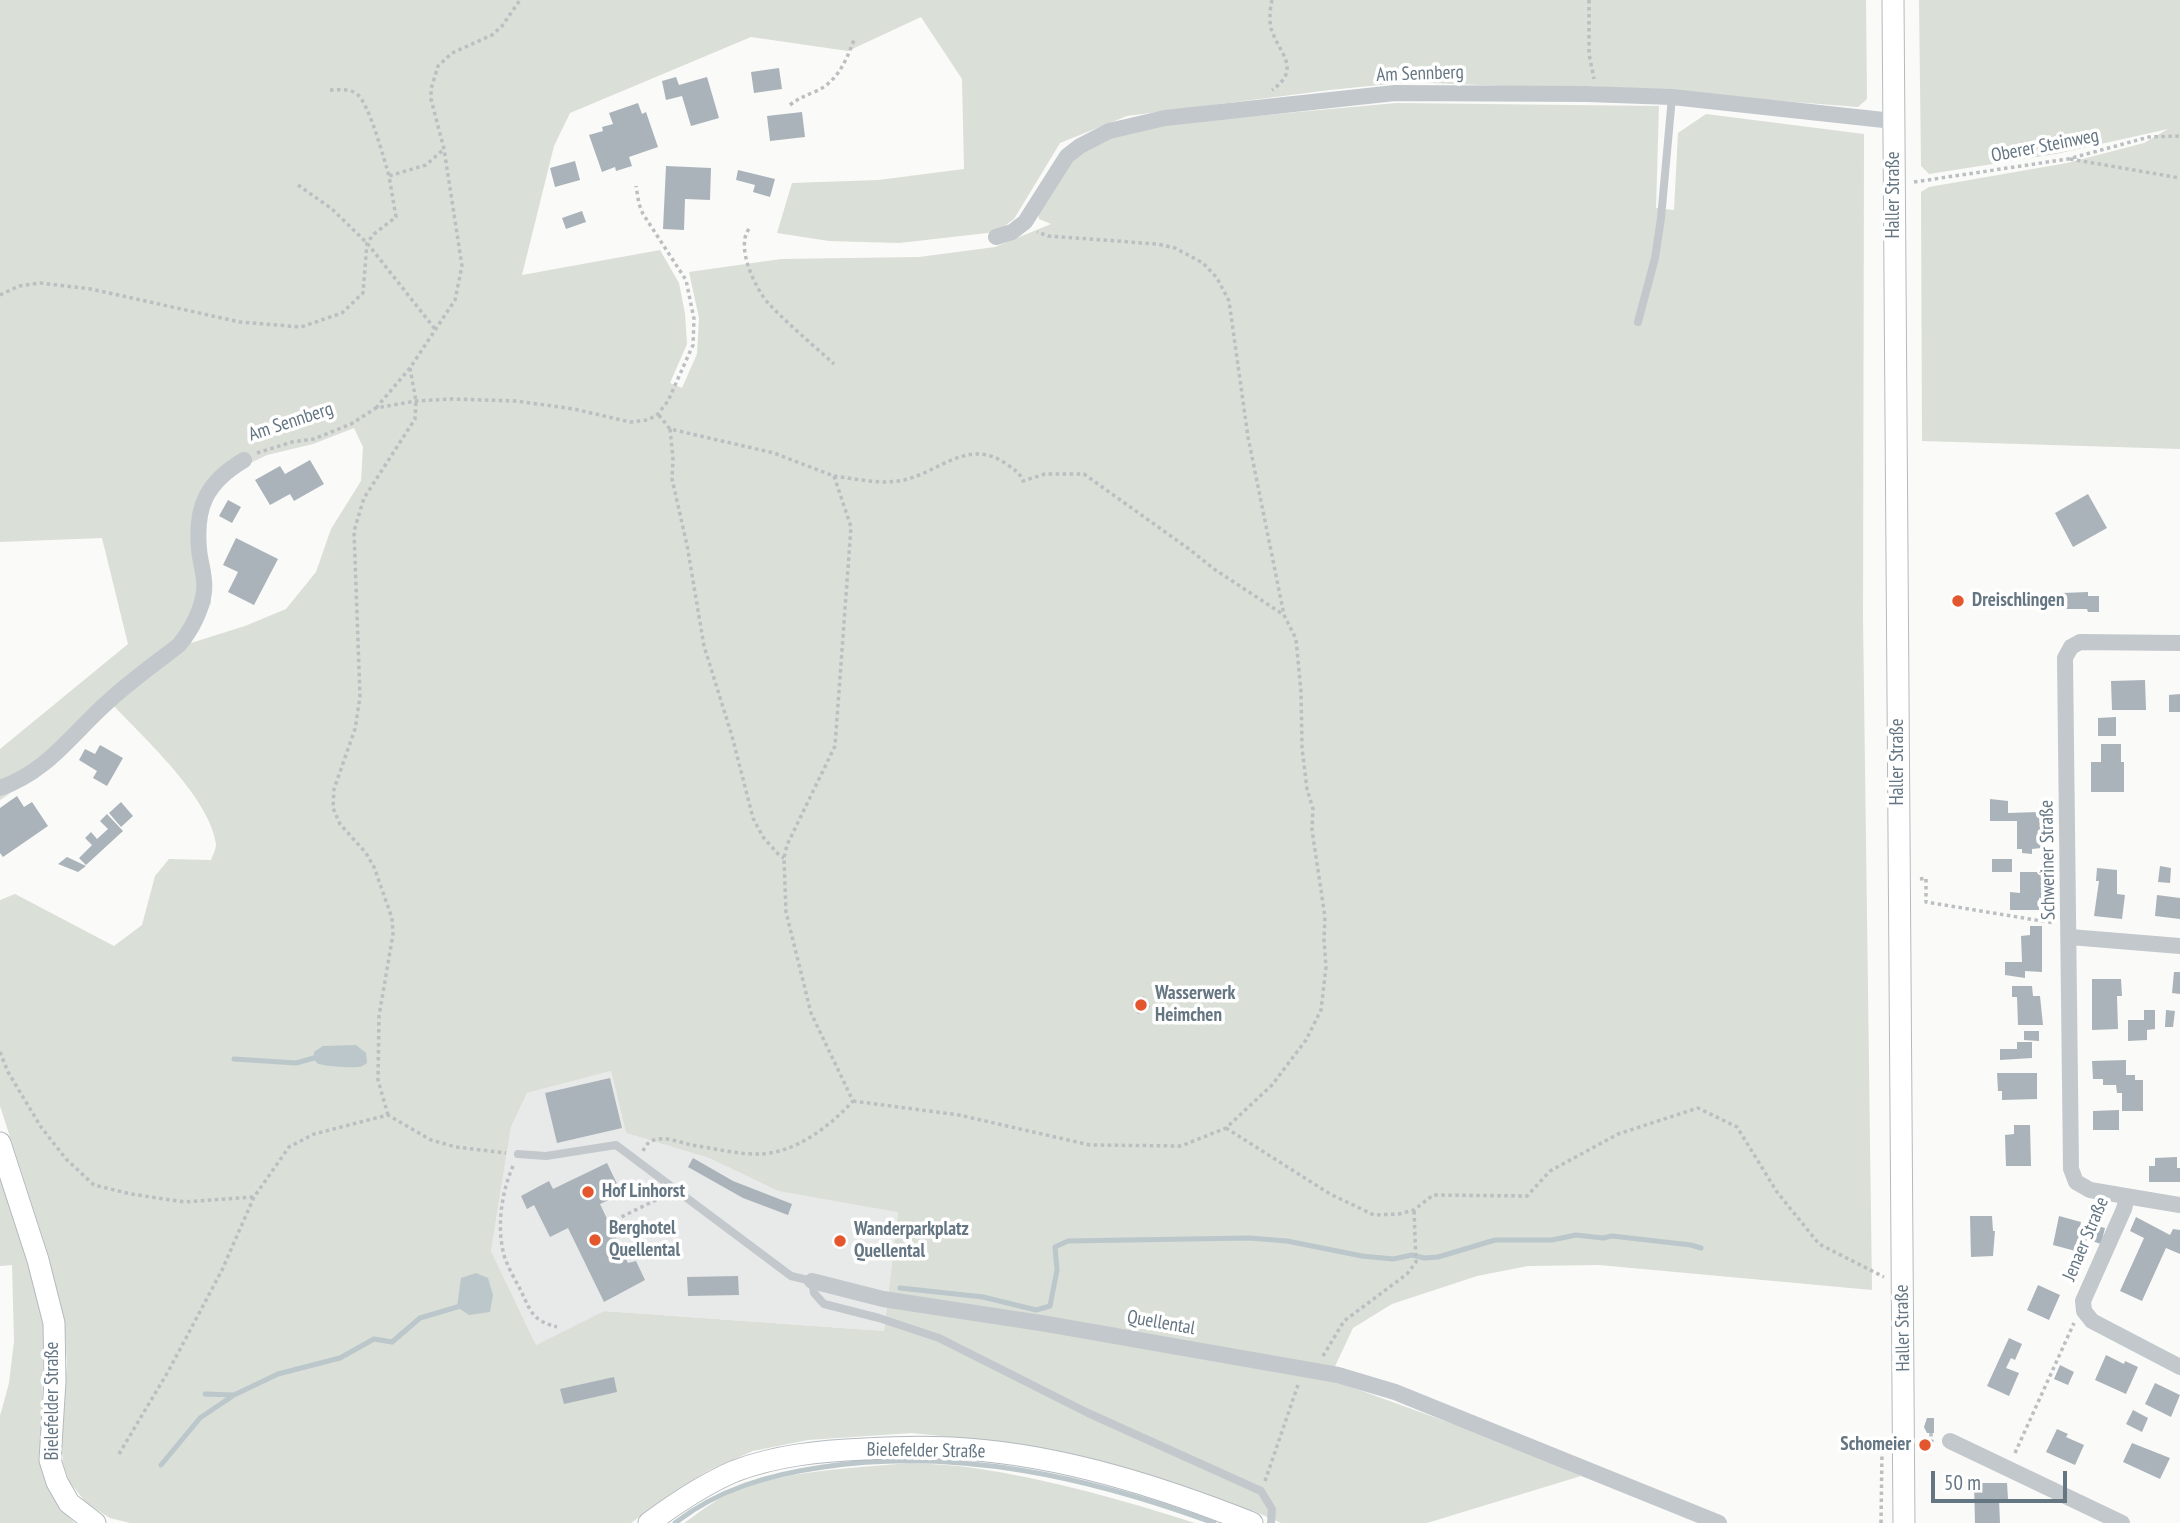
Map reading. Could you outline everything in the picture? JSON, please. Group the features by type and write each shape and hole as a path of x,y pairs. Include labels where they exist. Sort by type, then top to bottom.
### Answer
{"main road":[{"name":"Haller Straße","path":"1893,0 1903,1523"},
{"name":"Bielefelder Straße","path":"0,1143 38,1260 54,1324 55,1381 50,1460 57,1482 69,1503 95,1523"},
{"name":"Bielefelder Straße","path":"649,1523 715,1480 764,1462 810,1452 909,1447 966,1448 1077,1467 1202,1503 1252,1523"}],"street":[{"name":"Am Sennberg","path":"996,237 1012,232 1024,222 1067,156 1080,146 1109,131 1165,118 1395,93 1672,97 1894,121"},
{"name":"Am Sennberg","path":"0,788 33,772 61,751 109,701 179,645 188,634 196,620 204,590 198,519 204,499 212,485 227,470 244,460"},
{"name":"Schweriner Straße","path":"2127,1197 2090,1190 2076,1182 2071,1168 2065,658 2071,647 2080,642 2180,643"},
{"path":"2070,931 2180,946"},
{"path":"2127,1197 2180,1205"},
{"name":"Jenaer Straße","path":"2127,1197 2083,1301 2084,1311 2092,1321 2180,1367"},
{"name":"Quellental","path":"812,1281 883,1299 1048,1324 1314,1370 1395,1392 1719,1523"},
{"path":"1950,1441 2122,1523"}],"lane":[{"path":"1638,322 1655,258 1672,97"},
{"name":"Quellental","path":"518,1154 546,1156 616,1144 791,1276 812,1281"},
{"path":"812,1281 814,1293 824,1304 879,1318 939,1338 1088,1413 1261,1491 1272,1509 1271,1523"}],"path":[{"path":"376,408 410,368 455,300 462,266 444,149 431,89 438,66 452,53 492,35 502,26 520,0"},
{"path":"1246,109 1255,98 1275,88 1284,79 1287,69 1287,59 1278,46 1271,26 1272,0"},
{"path":"1589,0 1589,54 1598,94"},
{"path":"790,105 800,96 817,91 833,80 846,63 854,40"},
{"path":"0,295 19,286 40,284 92,289 240,322 301,327 342,313 363,293 367,243 396,217 381,149 360,97 356,92 348,90 330,90"},
{"name":"Oberer Steinweg","path":"1914,182 2068,159 2149,137 2180,136"},
{"path":"389,176 426,165 444,149"},
{"path":"2068,159 2180,178"},
{"path":"298,185 332,209 367,243 435,329"},
{"path":"636,186 643,214 686,280 694,319 693,345 668,401 658,414 670,429 672,479 688,545 704,646 732,736 753,818 763,837 784,858"},
{"path":"853,1101 959,1115 1090,1145 1181,1146 1226,1128 1272,1085 1306,1040 1321,1010 1326,967 1325,916 1312,830 1313,809 1307,789 1302,748 1296,639 1284,615 1248,437 1228,301 1217,278 1203,263 1175,248 1157,244 1048,236 1024,222"},
{"path":"749,229 744,251 751,274 767,302 834,364"},
{"path":"410,368 416,401 415,419 364,498 354,531 360,697 355,729 334,789 333,808 340,824 366,853 374,867 392,918 393,934 379,1016 377,1080 388,1115 430,1140 456,1147 518,1154 506,1182 500,1226 503,1253 533,1316 545,1324 557,1327"},
{"name":"Am Sennberg","path":"244,460 265,449 314,439 351,424 376,408 416,401 452,398 516,401 574,409 630,422 648,420 658,414"},
{"path":"670,429 774,453 834,476 884,483 907,480 960,456 978,452 1000,460 1021,474 1023,481 1045,474 1084,474 1214,569 1284,615"},
{"path":"834,476 851,527 844,606 844,655 835,746 787,845 784,858 786,912 811,1013 853,1101"},
{"path":"1922,879 1926,878 1926,902 2070,931"},
{"path":"0,1052 8,1072 41,1127 66,1159 94,1185 185,1202 254,1197"},
{"path":"638,1161 646,1145 653,1140 668,1139 761,1154 788,1149 833,1123 853,1101"},
{"path":"1226,1128 1330,1194 1374,1215 1399,1214 1414,1210 1433,1195 1527,1196 1550,1171 1618,1134 1698,1108 1737,1127 1777,1192 1819,1244 1886,1278"},
{"path":"119,1454 169,1370 222,1270 254,1197 289,1147 314,1134 388,1115"},
{"path":"609,1223 676,1189"},
{"path":"1261,1491 1300,1381 1314,1370 1344,1321 1407,1274 1416,1262 1414,1210"},
{"path":"2008,1468 2078,1314 2084,1311"}],"shaded area":[{"path":"0,0 1866,0 1867,99 1858,107 1589,86 1526,87 1409,82 1127,116 1060,143 1014,219 996,232 899,243 829,241 777,233 792,183 878,180 964,169 962,79 921,17 848,51 751,37 570,113 554,146 522,275 660,250 679,283 685,314 687,344 670,383 682,388 697,354 699,318 689,272 781,259 919,257 995,247 1051,224 1039,219 1038,212 1072,159 1109,138 1146,126 1396,103 1659,106 1656,208 1674,210 1678,133 1706,114 1864,134 1863,619 1872,1290 1599,1265 1528,1266 1477,1276 1392,1304 1353,1328 1329,1379 1511,1445 1581,1476 1427,1523 1281,1523 1256,1512 1137,1473 1025,1445 912,1433 808,1440 753,1451 709,1470 631,1523 130,1523 110,1518 86,1503 69,1481 63,1463 61,1441 67,1363 64,1324 48,1254 0,1106 0,900 15,894 114,946 142,925 155,876 169,859 211,860 216,844 211,826 189,788 112,704 30,780 0,800 0,749 128,644 102,538 0,542","holes":["354,428 363,447 361,481 331,529 316,572 286,609 245,626 191,643 211,603 211,573 206,552 204,519 213,495 238,469 267,455 313,444","611,1071 626,1133 709,1158 778,1191 898,1212 884,1331 604,1311 536,1345 491,1251 511,1127 527,1093"]},
{"path":"1919,0 2180,0 2180,449 1922,441 1921,192 1929,187 2067,163 2144,143 2168,129 2056,154 1929,174 1921,166"},
{"path":"356,1045 366,1053 367,1063 361,1067 324,1065 314,1059 314,1052 323,1046"},
{"path":"611,1071 626,1133 709,1158 778,1191 898,1211 884,1331 604,1311 536,1345 491,1251 511,1127 527,1093"},
{"path":"0,1174 31,1264 44,1326 41,1456 61,1509 75,1523 0,1523 0,1416 9,1383 14,1341 12,1265 0,1266"},
{"path":"476,1273 488,1278 493,1295 490,1312 469,1315 457,1307 461,1278"},
{"path":"909,1463 966,1467 1030,1478 1113,1498 1195,1523 684,1523 724,1496 759,1483 823,1471"}],"building":[{"path":"779,68 782,89 754,93 751,72"},
{"path":"676,77 679,85 707,77 719,118 691,126 682,96 666,100 662,81"},
{"path":"638,103 642,114 646,112 658,147 629,157 632,166 616,171 615,167 602,172 589,135 603,131 602,127 613,124 609,113"},
{"path":"802,112 805,137 770,141 767,116"},
{"path":"575,161 580,180 555,187 550,168"},
{"path":"666,166 711,168 710,200 685,199 684,230 663,229"},
{"path":"738,170 775,179 770,197 753,192 755,185 736,180"},
{"path":"582,211 586,222 566,229 562,218"},
{"path":"310,460 324,484 294,501 290,494 270,505 255,480 280,466 285,474"},
{"path":"2088,494 2107,528 2073,547 2055,513"},
{"path":"228,500 241,507 232,523 219,516"},
{"path":"236,538 278,559 254,605 228,592 238,572 223,565"},
{"path":"2088,592 2088,596 2099,596 2099,612 2063,609 2062,593"},
{"path":"2145,680 2146,710 2112,710 2111,681"},
{"path":"2180,694 2180,712 2169,712 2169,695"},
{"path":"2116,717 2116,736 2098,736 2098,718"},
{"path":"2101,744 2121,744 2124,792 2091,792 2091,762 2101,762"},
{"path":"100,745 123,758 107,786 93,778 97,771 79,760 85,749 95,754"},
{"path":"17,796 24,807 32,802 48,826 3,857 0,853 0,808"},
{"path":"1990,799 2008,801 2008,813 2039,812 2041,848 2032,849 2032,854 2022,853 2022,849 2017,849 2017,821 1990,821"},
{"path":"121,802 133,816 121,827 109,813"},
{"path":"107,814 123,831 86,865 79,858 92,845 85,838 91,832 97,839 108,829 100,821"},
{"path":"67,857 86,866 78,872 58,864"},
{"path":"1992,859 2012,859 2012,872 1992,872"},
{"path":"2160,866 2171,868 2170,883 2158,882"},
{"path":"2097,868 2117,870 2117,894 2125,895 2122,919 2094,916 2099,881 2096,881"},
{"path":"2020,872 2042,872 2039,910 2010,910 2010,892 2020,893"},
{"path":"2157,895 2180,898 2180,919 2155,916"},
{"path":"2030,926 2042,926 2042,972 2025,971 2025,978 2005,975 2005,962 2022,962 2021,936 2030,935"},
{"path":"2174,972 2180,972 2180,994 2172,993"},
{"path":"2092,979 2121,979 2122,996 2117,996 2118,1029 2092,1030"},
{"path":"2012,986 2032,986 2033,996 2040,996 2043,1025 2018,1025 2017,997 2012,997"},
{"name":"Wasserwerk Heimchen","path":"1144,996 1150,1007 1138,1014 1132,1003"},
{"path":"2144,1010 2155,1010 2155,1029 2147,1030 2147,1040 2128,1041 2128,1020 2144,1020"},
{"path":"2166,1010 2175,1011 2173,1027 2165,1027"},
{"path":"2024,1031 2039,1031 2039,1041 2024,1040"},
{"path":"2017,1042 2032,1042 2032,1058 2000,1060 2000,1049 2017,1049"},
{"path":"2126,1060 2126,1075 2135,1075 2135,1080 2143,1080 2143,1111 2122,1111 2122,1093 2117,1093 2116,1085 2103,1085 2103,1079 2093,1079 2092,1061"},
{"path":"1997,1073 2037,1073 2037,1099 2002,1100 2002,1091 1998,1091"},
{"path":"610,1078 622,1128 557,1143 545,1093"},
{"path":"2119,1110 2119,1130 2093,1130 2093,1111"},
{"path":"2014,1125 2030,1125 2031,1166 2006,1166 2005,1135 2014,1134"},
{"path":"2177,1157 2180,1182 2149,1182 2149,1166 2155,1166 2155,1158"},
{"path":"693,1158 733,1181 792,1204 788,1215 743,1198 688,1167"},
{"name":"Berghotel Quellental","path":"607,1163 622,1194 600,1204 628,1263 636,1261 645,1280 604,1302 568,1228 550,1237 534,1205 527,1209 521,1196 549,1181 553,1189"},
{"path":"1970,1216 1992,1216 1995,1231 1993,1256 1971,1257"},
{"path":"2059,1216 2081,1222 2078,1236 2087,1238 2083,1253 2053,1245"},
{"path":"2136,1217 2170,1235 2173,1229 2180,1230 2180,1254 2166,1248 2142,1301 2120,1291 2144,1238 2130,1231"},
{"path":"2090,1224 2105,1228 2101,1244 2086,1239"},
{"path":"738,1276 739,1295 688,1296 687,1277"},
{"path":"2038,1285 2060,1295 2049,1320 2027,1310"},
{"path":"2009,1338 2022,1344 2015,1360 2011,1358 2006,1368 2019,1373 2009,1396 1987,1386"},
{"path":"2106,1355 2124,1364 2125,1361 2138,1367 2126,1394 2095,1380"},
{"path":"2060,1365 2074,1372 2068,1385 2054,1379"},
{"path":"614,1377 617,1392 564,1404 560,1389"},
{"path":"2155,1383 2180,1395 2171,1417 2145,1404"},
{"path":"2133,1410 2148,1418 2142,1432 2126,1424"},
{"path":"1927,1418 1934,1418 1934,1433 1927,1433 1924,1427"},
{"path":"2057,1429 2068,1434 2066,1437 2084,1445 2075,1465 2046,1452"},
{"path":"2132,1443 2170,1458 2160,1479 2123,1462"},
{"path":"1974,1483 2007,1483 2008,1499 1999,1499 2000,1523 1975,1523"}],"waterway":[{"path":"234,1059 296,1063 314,1058"},
{"path":"900,1288 983,1297 1036,1310 1050,1306 1057,1270 1055,1247 1068,1241 1249,1238 1287,1241 1362,1256 1393,1259 1412,1255 1438,1257 1495,1240 1552,1240 1576,1235 1603,1238 1612,1236 1701,1248"},
{"path":"161,1465 200,1418 234,1395 278,1374 340,1358 374,1339 392,1342 420,1318 464,1305"},
{"path":"205,1394 234,1395"},
{"path":"675,1523 727,1492 783,1474 873,1462 923,1461 1022,1470 1070,1480 1119,1492 1214,1523"}],"place":[{"name":"Dreischlingen","path":"1958,601"},
{"name":"Wasserwerk Heimchen","path":"1141,1005"},
{"name":"Hof Linhorst","path":"588,1192"},
{"name":"Berghotel Quellental","path":"595,1240"},
{"name":"Wanderparkplatz Quellental","path":"840,1241"},
{"name":"Schomeier","path":"1925,1445"}]}
